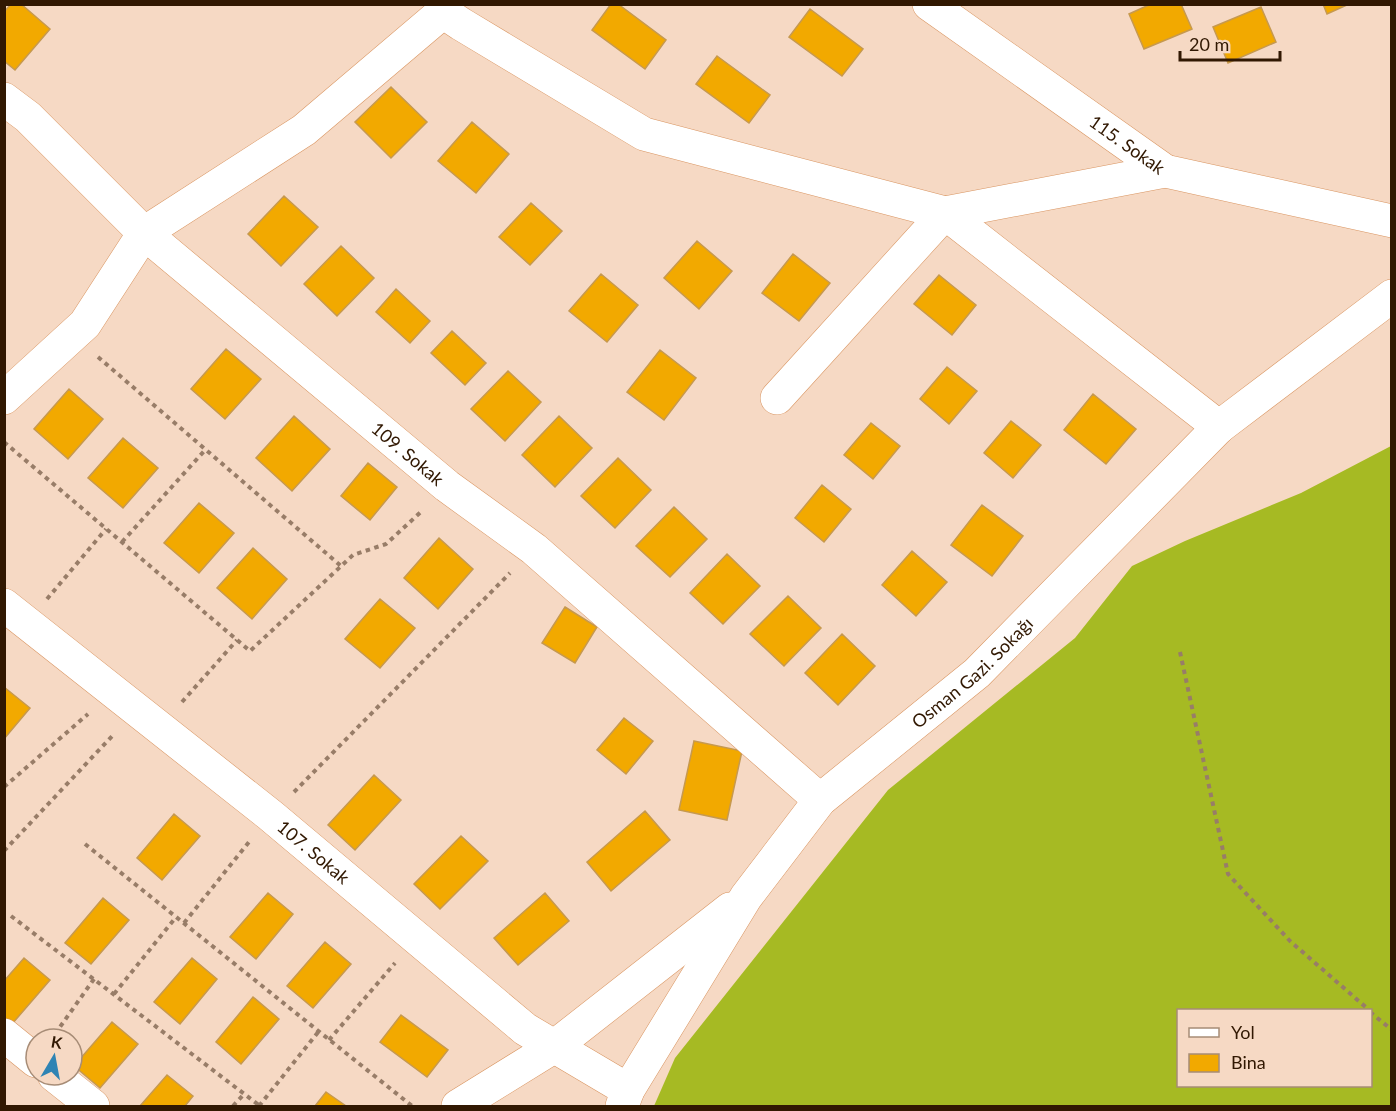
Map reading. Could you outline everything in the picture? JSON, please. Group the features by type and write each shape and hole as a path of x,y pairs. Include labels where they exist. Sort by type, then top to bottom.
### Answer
{"street":[{"name":"115. Sokak","path":"929,4 1166,171 1392,221"},
{"path":"4,398 85,324 144,233 304,130 438,8 644,134 945,213 1219,427"},
{"name":"109. Sokak","path":"7,108 28,117 144,233 447,486 534,549 820,800"},
{"path":"777,398 945,213 1166,171"},
{"name":"Osman Gazi. Sokağı","path":"625,1098 746,897 820,800 977,673 1219,427 1392,296"},
{"name":"107. Sokak","path":"16,614 270,815 525,1029 555,1046 625,1098"},
{"path":"458,1107 555,1046 746,897"},
{"path":"4,1035 24,1051"},
{"path":"69,1087 93,1107"}],"path":[{"path":"73,335 341,566"},
{"path":"4,442 250,651 353,555 386,544 447,486"},
{"path":"122,542 206,449"},
{"path":"16,614 106,529"},
{"path":"184,923 270,815 534,549"},
{"path":"4,787 137,710 237,640"},
{"path":"1180,652 1228,874 1290,941 1368,1009"},
{"path":"4,850 137,710"},
{"path":"85,844 412,1107"},
{"path":"11,916 259,1106 319,1031"},
{"path":"114,994 176,917"},
{"path":"329,1040 417,938"},
{"path":"60,1027 94,980"},
{"path":"1372,1013 1392,1030"},
{"path":"233,1107 244,1095"}],"green space":[{"path":"1391,446 1391,1106 654,1106 675,1058 888,790 1075,638 1132,566 1185,541 1301,493"}],"building":[{"path":"11,4 21,4 50,29 15,70 4,61 4,12"},
{"path":"611,4 618,4 666,40 645,69 592,30"},
{"path":"1151,4 1181,4 1192,29 1144,49 1129,14"},
{"path":"1323,4 1349,4 1327,14"},
{"path":"1261,7 1276,42 1228,63 1213,27"},
{"path":"810,9 863,49 842,76 789,37"},
{"path":"717,56 770,95 749,123 696,84"},
{"path":"391,87 427,122 391,158 355,122"},
{"path":"472,122 509,154 476,193 438,161"},
{"path":"284,196 318,227 281,266 248,234"},
{"path":"531,203 562,231 530,265 499,237"},
{"path":"697,241 732,271 699,309 664,278"},
{"path":"341,246 374,278 337,316 304,284"},
{"path":"793,254 830,283 799,321 762,293"},
{"path":"601,274 638,305 607,342 569,311"},
{"path":"939,275 976,305 952,335 914,304"},
{"path":"396,289 430,321 410,343 376,312"},
{"path":"452,331 486,363 465,385 431,353"},
{"path":"226,349 261,379 225,419 191,389"},
{"path":"660,350 696,378 664,420 627,392"},
{"path":"947,367 977,391 949,424 920,399"},
{"path":"508,371 541,402 505,441 471,409"},
{"path":"69,389 103,419 68,459 34,429"},
{"path":"1093,394 1136,429 1106,464 1064,430"},
{"path":"294,416 330,449 292,491 256,458"},
{"path":"559,416 592,448 555,487 522,455"},
{"path":"1011,421 1041,445 1013,478 984,453"},
{"path":"871,423 900,446 873,479 844,455"},
{"path":"123,438 158,468 123,508 88,478"},
{"path":"618,458 651,490 615,528 581,496"},
{"path":"368,463 397,487 370,520 341,496"},
{"path":"822,485 851,509 824,542 795,518"},
{"path":"199,503 234,533 199,573 164,543"},
{"path":"982,505 1023,536 992,576 951,545"},
{"path":"674,507 707,539 670,577 636,546"},
{"path":"439,538 473,569 438,609 404,578"},
{"path":"253,548 287,579 252,619 217,588"},
{"path":"912,551 947,582 916,616 882,585"},
{"path":"727,554 760,586 723,624 690,593"},
{"path":"788,596 821,628 784,666 750,634"},
{"path":"380,599 415,628 380,668 345,639"},
{"path":"565,607 597,627 575,663 542,643"},
{"path":"842,634 875,666 838,705 805,673"},
{"path":"4,687 30,708 4,739"},
{"path":"624,718 653,741 626,774 597,750"},
{"path":"694,741 742,751 727,820 679,810"},
{"path":"374,775 401,800 355,850 328,825"},
{"path":"645,811 670,840 611,891 587,862"},
{"path":"174,814 200,836 162,880 137,858"},
{"path":"461,836 488,861 440,909 414,884"},
{"path":"268,893 293,914 256,959 230,937"},
{"path":"545,893 569,921 518,965 494,938"},
{"path":"103,898 129,920 91,964 65,943"},
{"path":"325,942 351,964 313,1008 287,986"},
{"path":"24,958 50,980 12,1024 4,1018 4,981"},
{"path":"192,958 217,979 180,1024 154,1002"},
{"path":"253,997 279,1019 241,1064 216,1042"},
{"path":"401,1015 448,1050 427,1077 380,1042"},
{"path":"112,1022 138,1044 100,1088 84,1074 84,1054"},
{"path":"167,1075 193,1096 185,1106 140,1106"},
{"path":"326,1092 346,1106 315,1106"}]}
